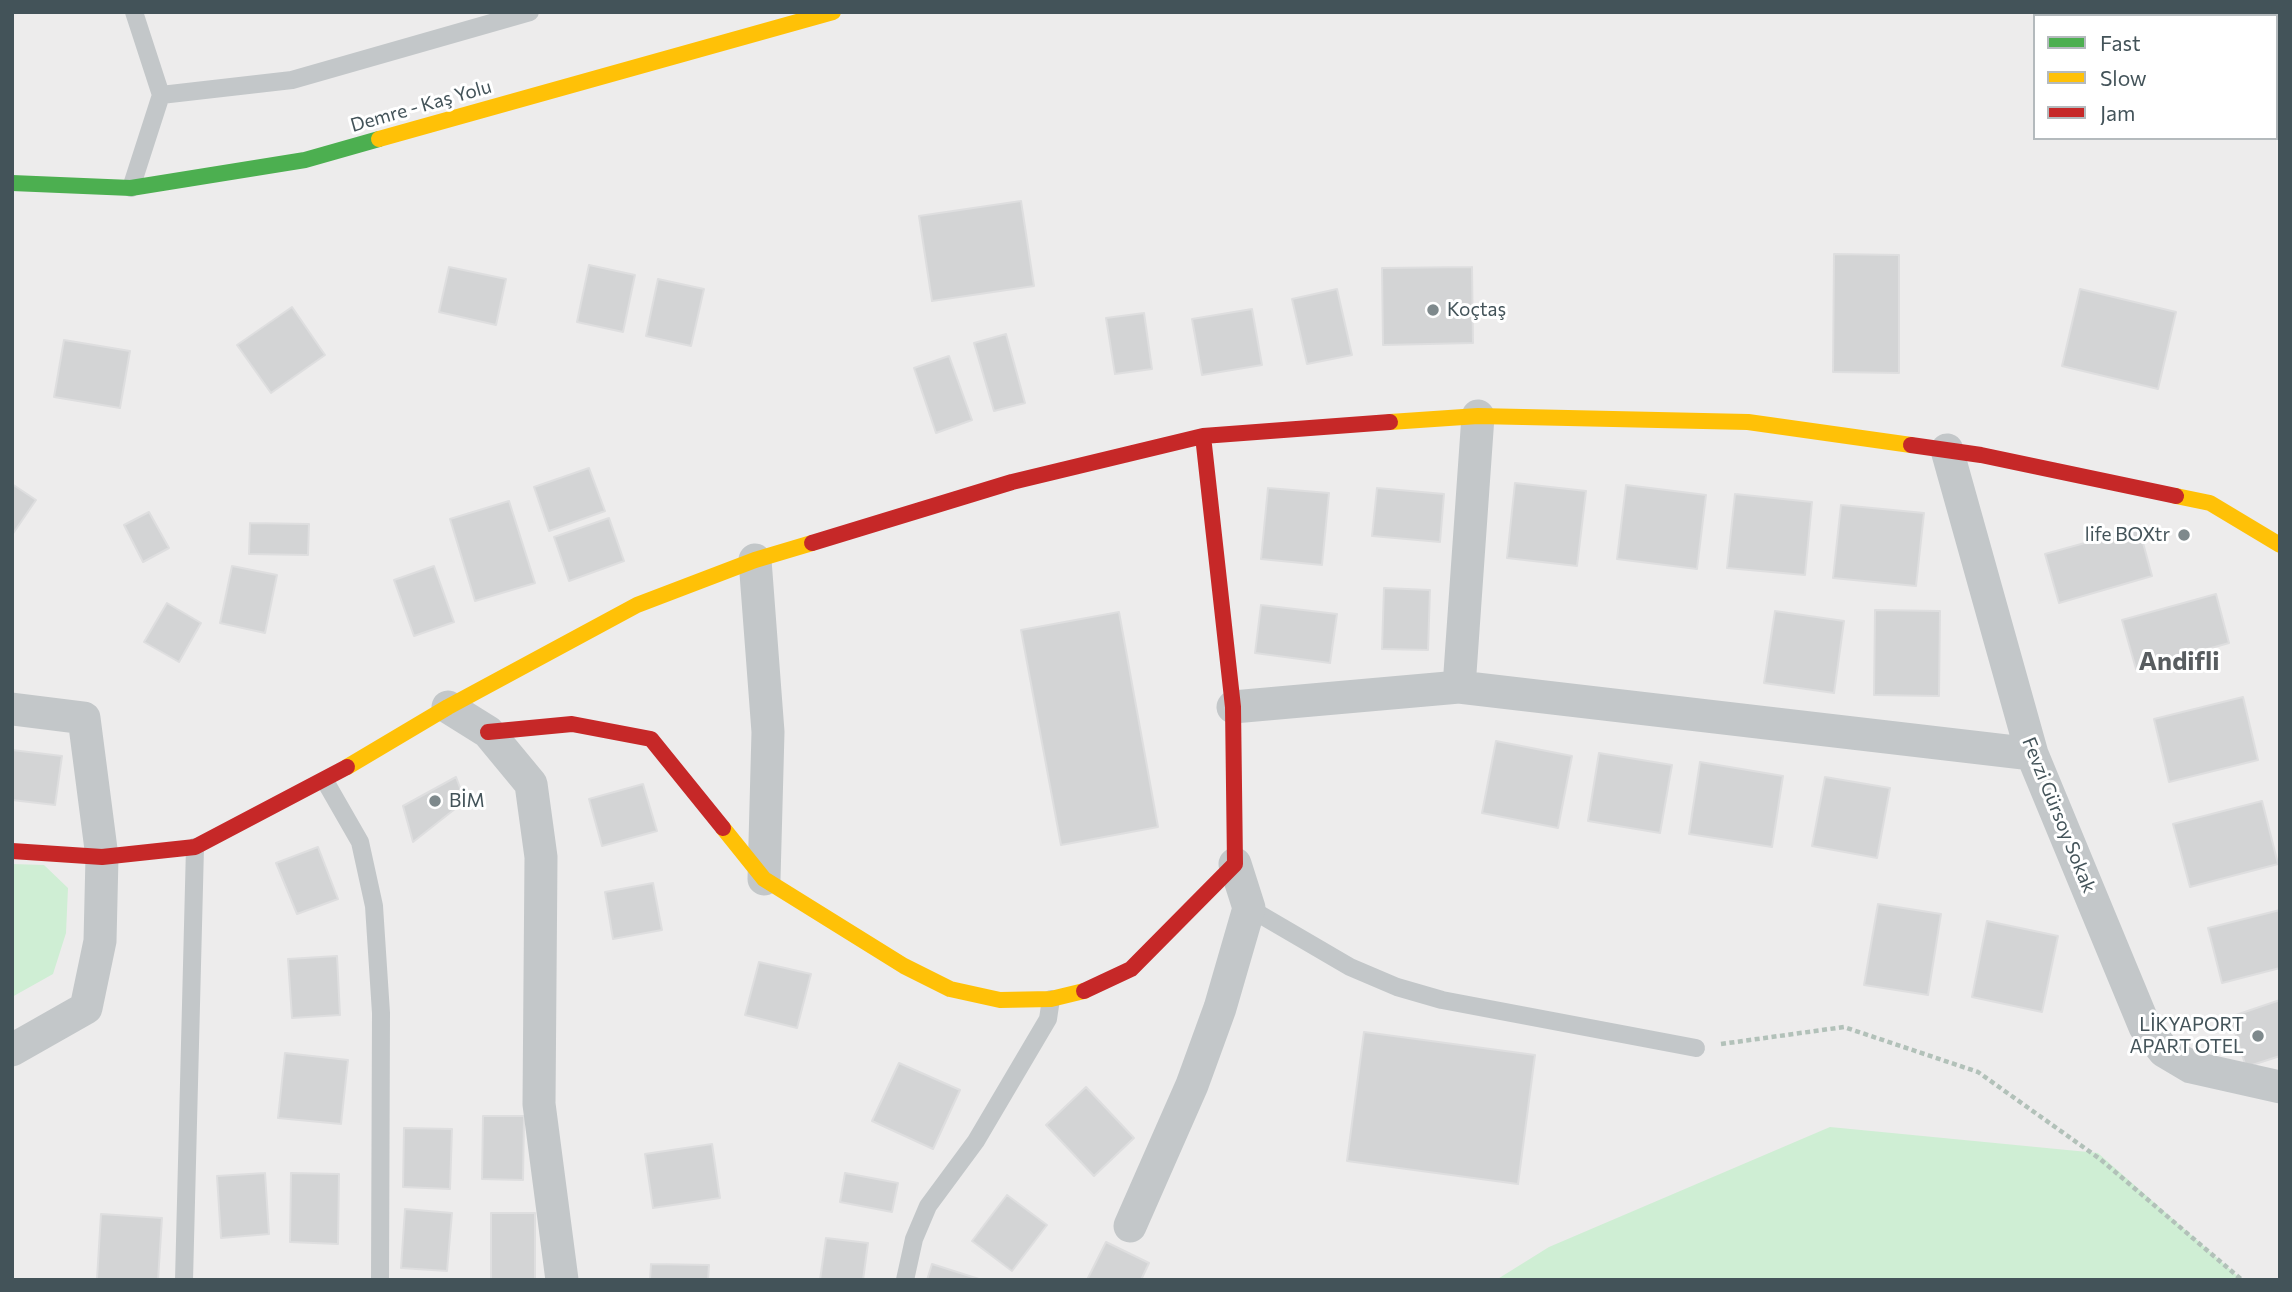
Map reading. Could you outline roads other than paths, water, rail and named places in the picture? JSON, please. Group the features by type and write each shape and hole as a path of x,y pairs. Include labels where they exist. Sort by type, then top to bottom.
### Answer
{"main road":[{"name":"Demre - Kaş Yolu","path":"12,183 131,188 305,160 833,12"},
{"path":"12,851 102,858 195,847 325,781 448,707 637,605 755,560 1012,482 1203,436 1478,416 1748,422 1981,455 2210,503 2280,545"},
{"path":"488,732 572,724 651,739 764,879 904,966 950,989 1000,1000 1052,999 1090,989 1131,969 1236,864 1234,707 1203,436"}],"street":[{"path":"1459,687 1478,416"},
{"name":"Fevzi Gürsoy Sokak","path":"1947,450 2032,754 2145,1027 2164,1051 2191,1067 2280,1087"},
{"path":"755,560 768,732 764,879"},
{"path":"1234,707 1459,687 2032,754"},
{"path":"448,707 488,732 531,784 541,857 539,1104 562,1280"},
{"path":"12,709 84,718 102,858 100,941 86,1008 12,1050"},
{"path":"1130,1226 1192,1085 1220,1007 1249,908 1236,864"}],"lane":[{"path":"131,188 161,96 134,12"},
{"path":"161,96 292,80 530,12"},
{"path":"325,781 360,842 374,906 381,1013 380,1280"},
{"path":"184,1280 195,847"},
{"path":"1249,908 1350,967 1397,987 1443,1000 1696,1048"},
{"path":"905,1280 914,1239 928,1206 976,1141 1048,1019 1052,999"}],"place":[{"name":"Koçtaş","path":"1433,310"},
{"name":"life BOXtr","path":"2184,535"},
{"name":"BİM","path":"435,801"},
{"name":"LİKYAPORT APART OTEL","path":"2258,1036"}],"district":[{"name":"Andifli","path":"2179,661"}]}
